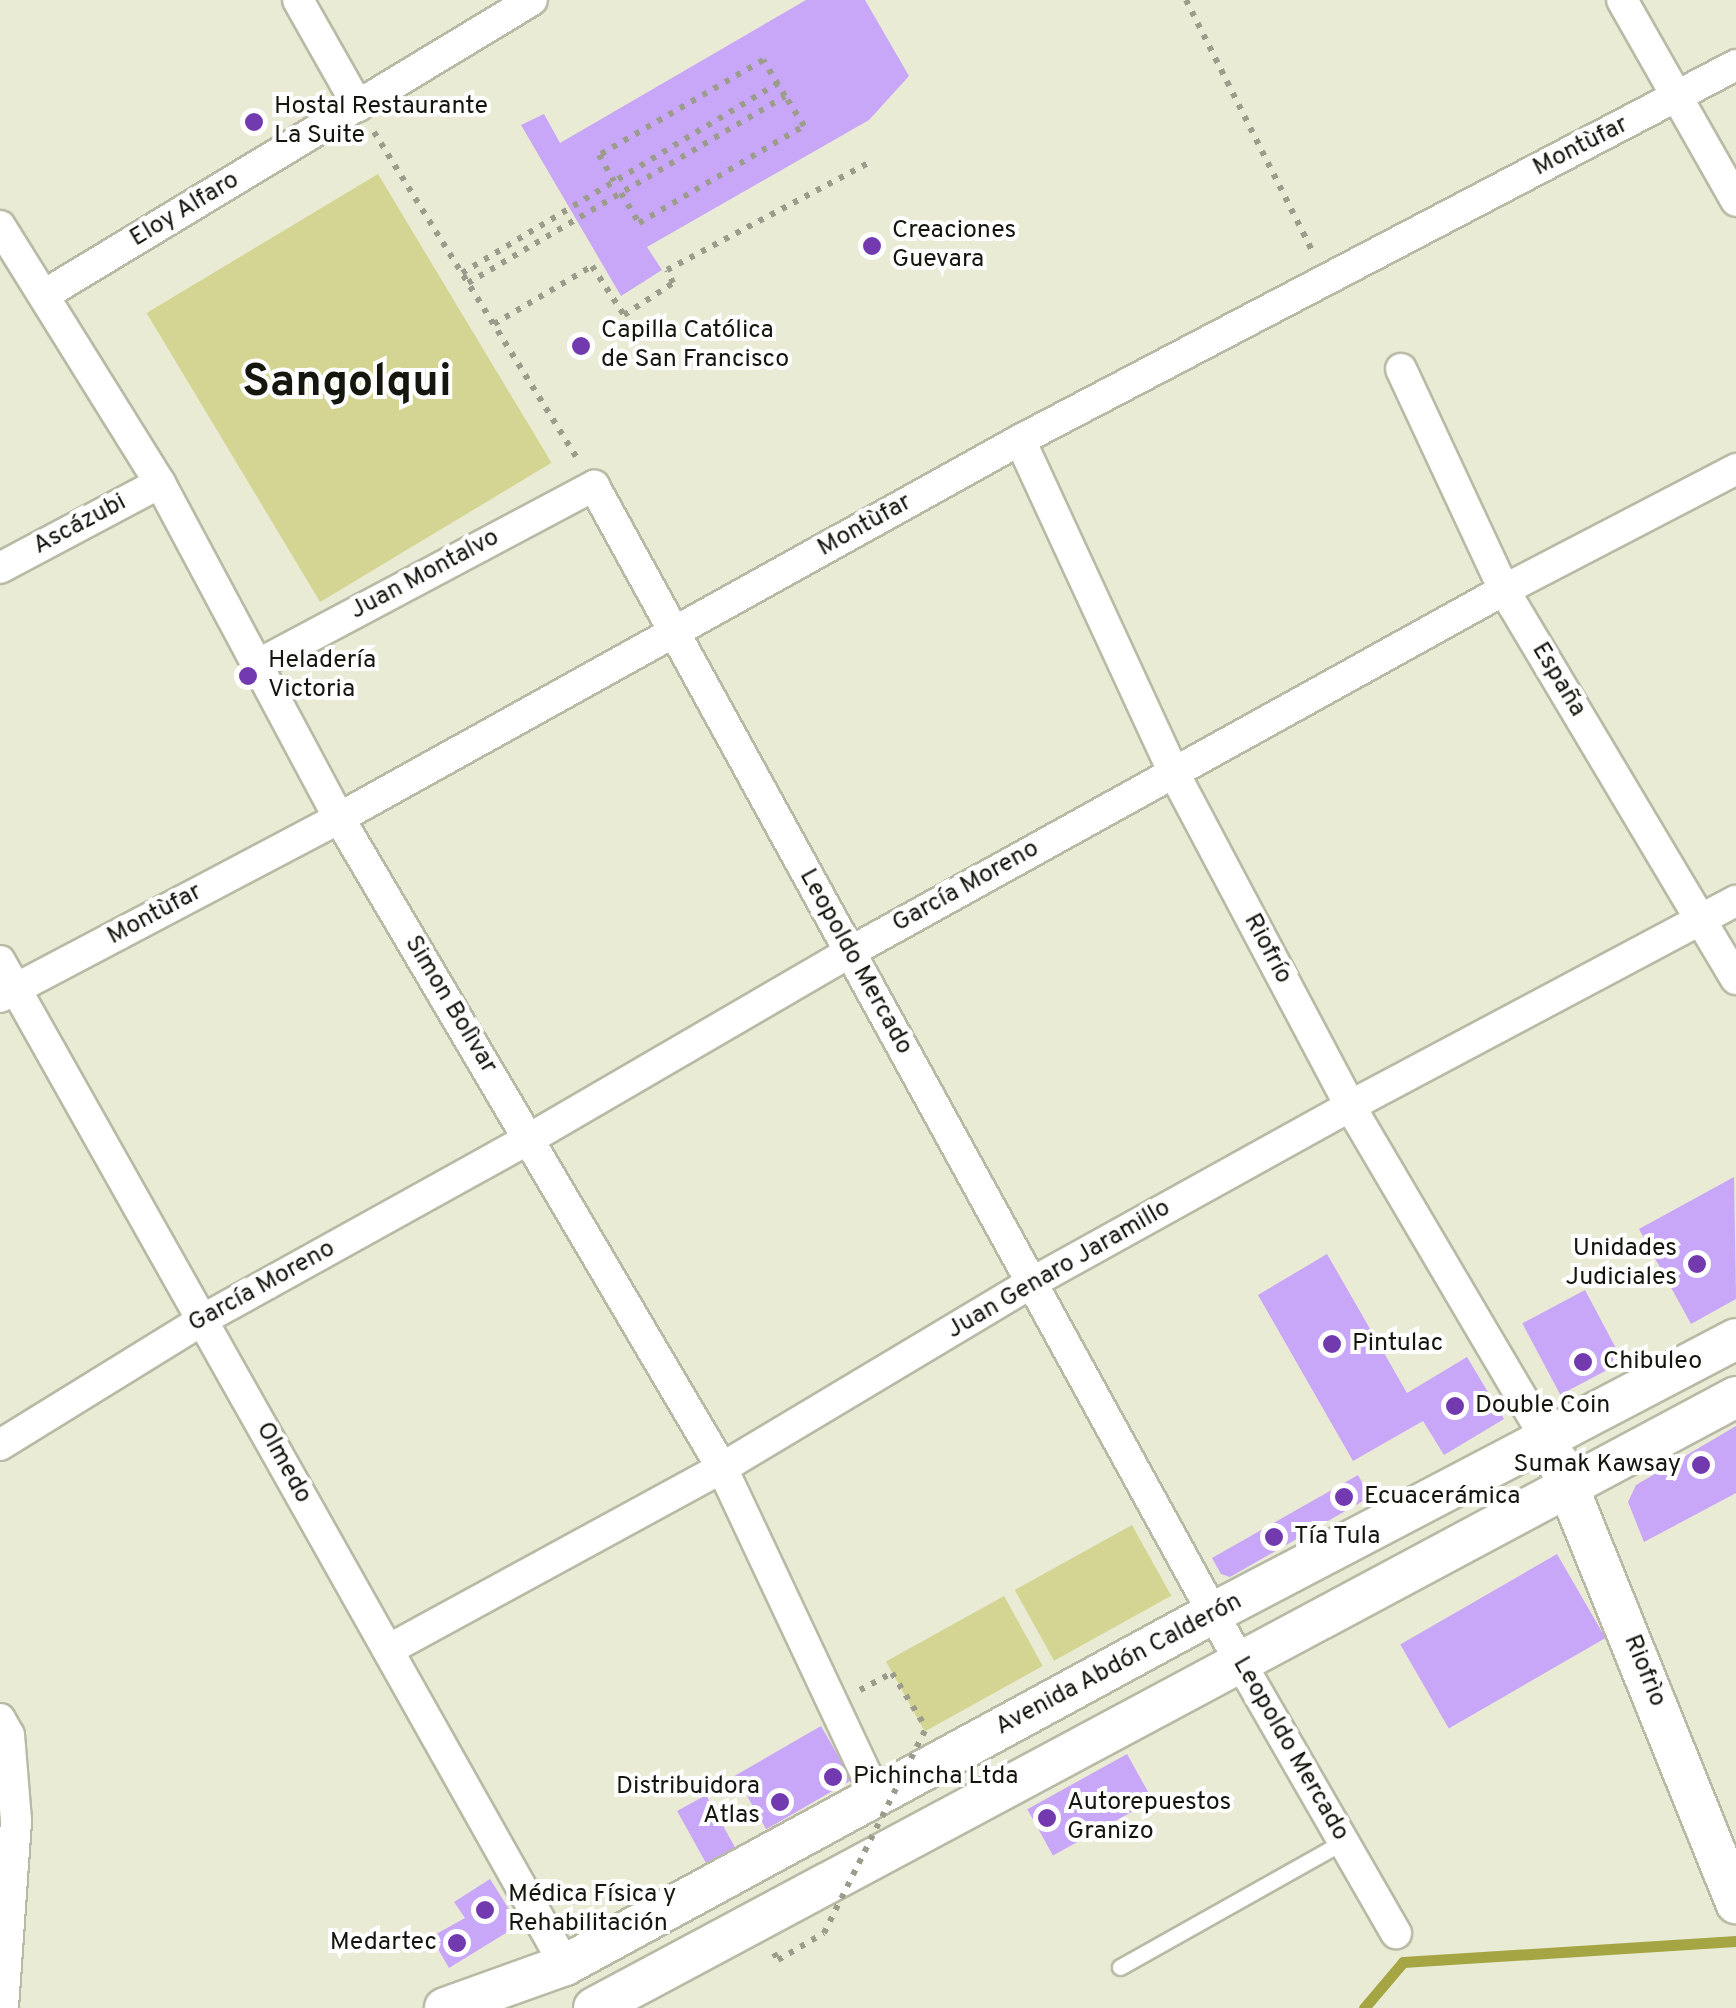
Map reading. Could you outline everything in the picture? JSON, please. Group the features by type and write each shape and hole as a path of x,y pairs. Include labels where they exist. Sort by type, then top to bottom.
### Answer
{"main road":[{"name":"Avenida Abdón Calderón","path":"445,2008 565,1965 1213,1613 1736,1339"},
{"path":"594,2008 1736,1398"},
{"name":"Riofrìo","path":"1547,1441 1570,1486 1736,1904"}],"street":[{"path":"298,0 358,106"},
{"name":"Eloy Alfaro","path":"44,295 532,0"},
{"path":"1622,0 1736,201"},
{"name":"Montùfar","path":"8,993 339,818 1020,440 1736,66"},
{"name":"Simon Bolìvar","path":"0,226 160,483 339,818 722,1468 876,1796"},
{"name":"España","path":"1401,369 1504,590 1736,979"},
{"name":"Riofrío","path":"1020,440 1174,773 1350,1106 1547,1441"},
{"name":"García Moreno","path":"0,1445 202,1320 529,1139 850,952 1504,590 1736,468"},
{"name":"Ascázubi","path":"0,568 160,483"},
{"name":"Leopoldo Mercado","path":"594,486 1240,1662 1396,1933"},
{"name":"Juan Montalvo","path":"256,664 594,486"},
{"name":"Juan Genaro Jaramillo","path":"388,1650 722,1468 1032,1283 1350,1106 1736,901"},
{"name":"Olmedo","path":"0,962 8,993 202,1320 565,1965"},
{"path":"0,1719 10,1735 16,1822 3,2008"}],"lane":[{"path":"1120,1966 1343,1842"}],"path":[{"path":"1186,0 1326,277"},
{"path":"614,181 599,155 763,60 804,126 639,223 621,193"},
{"path":"462,273 778,83"},
{"path":"468,283 785,96"},
{"path":"358,106 594,486"},
{"path":"494,324 592,266 624,314 673,283 668,270 872,161"},
{"path":"778,1960 824,1933 926,1728 892,1673"}],"green space":[{"path":"378,174 552,463 320,602 147,313"},
{"path":"1132,1525 1171,1596 1054,1661 1015,1590"},
{"path":"1004,1596 1043,1666 925,1731 886,1661"}],"building":[{"path":"806,0 865,0 909,76 869,120 647,247 662,270 621,296 521,125 544,114 560,143"},
{"name":"Unidades Judiciales","path":"1734,1177 1736,1299 1691,1324 1639,1229"},
{"name":"Pintulac","path":"1327,1254 1407,1393 1467,1357 1504,1419 1444,1455 1423,1421 1353,1461 1258,1295"},
{"path":"1585,1290 1623,1362 1560,1395 1522,1323"},
{"path":"1736,1426 1736,1493 1644,1542 1628,1502 1636,1485"},
{"path":"1358,1475 1370,1497 1230,1577 1221,1574 1212,1558"},
{"path":"1557,1554 1606,1638 1449,1729 1400,1644"},
{"path":"821,1726 852,1780 766,1829 735,1776"},
{"path":"1127,1754 1153,1800 1053,1856 1027,1809"},
{"path":"706,1795 735,1847 706,1863 677,1811"},
{"name":"Médica Física y Rehabilitación","path":"490,1879 519,1925 449,1968 431,1937 465,1918 454,1902"}],"waterway":[{"path":"1364,2008 1403,1962 1736,1941"}],"place":[{"name":"Hostal Restaurante La Suite","path":"254,122"},
{"name":"Creaciones Guevara","path":"872,246"},
{"name":"Capilla Católica de San Francisco","path":"581,346"},
{"name":"Heladería Victoria","path":"248,676"},
{"name":"Unidades Judiciales","path":"1697,1264"},
{"name":"Pintulac","path":"1332,1344"},
{"name":"Chibuleo","path":"1583,1362"},
{"name":"Double Coin","path":"1455,1406"},
{"name":"Sumak Kawsay","path":"1701,1465"},
{"name":"Ecuacerámica","path":"1344,1497"},
{"name":"Tía Tula","path":"1274,1537"},
{"name":"Pichincha Ltda","path":"833,1777"},
{"name":"Distribuidora Atlas","path":"780,1802"},
{"name":"Autorepuestos Granizo","path":"1047,1818"},
{"name":"Médica Física y Rehabilitación","path":"485,1910"},
{"name":"Medartec","path":"457,1943"}],"district":[{"name":"Sangolqui","path":"347,384"}]}
